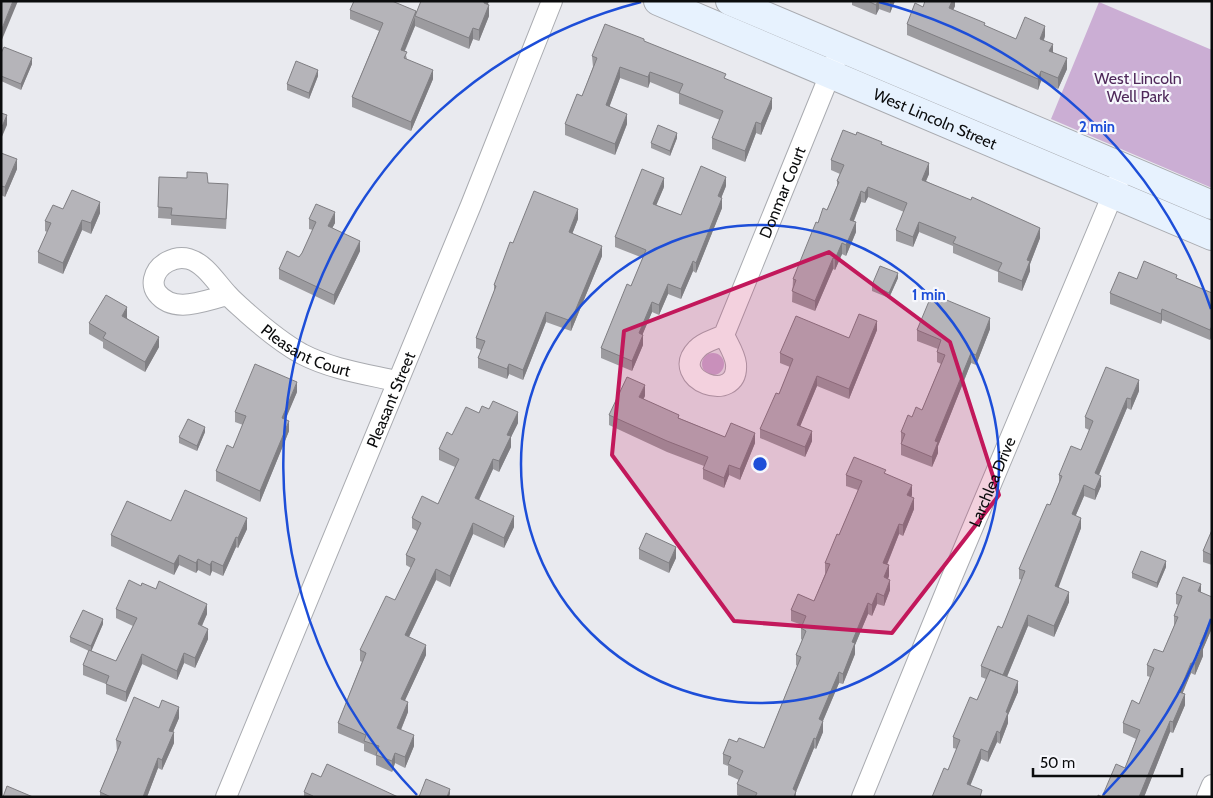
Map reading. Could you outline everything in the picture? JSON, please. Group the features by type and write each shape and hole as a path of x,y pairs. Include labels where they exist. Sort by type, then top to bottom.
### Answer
{"street":[{"name":"Pleasant Street","path":"226,797 396,381 474,196 552,1"},
{"name":"West Lincoln Street","path":"658,1 1212,236"},
{"name":"West Lincoln Street","path":"730,1 1212,205"},
{"name":"Donmar Court","path":"724,335 841,49"},
{"name":"Larchlea Drive","path":"862,797 1124,168"},
{"name":"Pleasant Court","path":"228,295 268,330 304,355 340,369 396,381"},
{"path":"1207,797 1212,784"}],"highlighted area":[{"path":"829,252 950,342 999,495 892,633 734,621 612,455 624,331"}],"green space":[{"name":"West Lincoln Well Park","path":"1099,2 1212,50 1212,188 1051,119"},
{"path":"713,353 721,356 724,364 721,372 713,375 705,372 702,364 705,356"}],"building":[{"path":"1,1 13,1 1,31"},
{"path":"354,1 392,1 416,11 401,50 407,52 404,58 433,70 411,122 352,97 383,23 350,10"},
{"path":"421,1 484,1 484,3 489,5 479,30 473,28 469,38 415,16"},
{"path":"868,1 878,1 876,5"},
{"path":"925,1 952,1 949,8 985,23 984,25 1016,39 1025,17 1045,26 1040,39 1053,44 1049,51 1067,58 1058,78 1041,71 1038,79 907,24 915,3 923,7"},
{"path":"605,24 726,74 724,78 772,98 761,124 756,122 745,151 712,138 723,111 679,93 683,84 650,72 648,77 620,67 606,105 627,114 615,144 565,124 577,94 582,96 597,58 592,56"},
{"path":"4,47 32,58 21,84 1,76 1,53"},
{"path":"296,61 318,70 309,93 287,84"},
{"path":"1,113 7,115 1,129"},
{"path":"658,125 677,133 670,151 651,143"},
{"path":"843,130 856,135 857,132 882,142 881,144 929,163 922,180 971,200 972,197 1040,228 1027,260 1030,261 1022,281 998,271 1002,263 953,243 956,237 919,222 913,237 896,230 907,203 868,187 865,193 861,191 850,220 856,222 846,245 842,243 835,259 833,258 815,301 792,291 796,280 793,279 816,222 818,223 823,208 827,210 839,182 837,181 844,165 831,160"},
{"path":"1,153 17,159 5,187 1,186"},
{"path":"701,166 726,177 718,196 722,198 696,263 693,261 681,289 668,284 659,305 652,302 639,333 643,335 632,361 601,348 627,284 631,286 646,250 615,237 642,169 664,178 653,204 681,215"},
{"path":"187,172 207,173 208,183 228,184 226,219 171,215 172,208 158,207 159,177 187,178"},
{"path":"72,190 100,202 91,223 82,220 63,263 38,252 51,223 45,221 53,205 63,209"},
{"path":"534,191 578,209 569,232 602,246 571,321 546,312 523,370 509,364 507,369 478,358 485,341 476,338 510,242 513,243"},
{"path":"316,204 335,212 328,226 360,241 334,295 279,269 287,251 299,257 302,253 316,222 309,219"},
{"path":"1144,261 1177,275 1176,278 1212,293 1212,326 1210,330 1162,309 1161,314 1110,293 1119,272 1137,279"},
{"path":"880,266 898,273 889,293 872,285"},
{"path":"932,294 990,318 976,355 971,353 935,441 938,442 932,457 901,444 905,434 901,432 908,415 912,417 916,407 922,410 945,355 937,352 941,340 917,330"},
{"path":"106,295 127,307 122,316 159,337 145,362 103,338 106,333 89,323"},
{"path":"859,314 877,321 849,389 817,376 797,425 812,431 805,447 760,429 776,393 779,394 793,359 780,353 796,316 849,338"},
{"path":"255,364 297,382 282,418 289,421 260,491 216,471 227,445 233,448 246,416 235,412"},
{"path":"1106,367 1139,380 1131,399 1127,398 1095,473 1101,476 1095,490 1084,485 1072,514 1081,518 1055,586 1069,592 1054,626 1028,615 1003,675 981,666 998,626 1002,628 1025,571 1019,569 1047,504 1050,505 1062,476 1059,475 1071,446 1081,450 1093,421 1085,417"},
{"path":"627,377 645,385 639,397 679,415 678,418 725,437 731,423 755,433 740,469 729,465 724,478 703,469 708,457 609,415"},
{"path":"493,401 518,412 507,435 511,436 499,461 493,459 475,498 514,516 504,538 473,523 450,576 436,569 405,635 426,645 401,699 408,702 397,728 414,735 405,757 395,753 392,761 376,755 379,746 364,741 366,735 338,723 366,653 360,650 386,596 395,600 415,559 406,555 421,523 412,518 422,496 438,504 459,459 439,449 447,432 452,435 466,407 479,413 482,406 489,409"},
{"path":"188,419 205,427 197,446 179,437"},
{"path":"854,457 886,470 884,473 912,485 907,495 914,498 903,525 899,524 883,563 889,565 884,577 890,580 884,596 877,593 872,605 868,603 852,642 855,643 843,674 839,672 819,719 823,721 793,789 796,791 794,797 755,797 757,793 737,784 743,771 728,764 731,757 723,754 729,739 737,742 739,738 764,748 801,657 796,655 806,631 801,628 806,616 791,610 798,594 814,601 830,564 825,563 862,481 846,475"},
{"path":"185,490 247,518 223,566 212,561 210,565 198,559 196,563 179,555 174,564 111,535 127,501 171,521"},
{"path":"1212,530 1212,555 1203,551"},
{"path":"646,533 676,547 669,563 639,549"},
{"path":"1141,551 1166,561 1157,583 1132,573"},
{"path":"1183,577 1201,584 1198,591 1212,597 1212,617 1200,644 1203,645 1195,664 1191,663 1179,692 1185,694 1173,722 1170,721 1139,797 1102,797 1116,764 1125,768 1140,730 1123,723 1132,700 1139,704 1154,668 1147,665 1154,649 1163,652 1178,617 1174,616 1182,596 1176,594"},
{"path":"129,580 141,586 142,583 156,589 159,581 207,604 198,624 208,629 195,658 184,653 177,671 142,654 126,692 106,684 109,676 83,665 89,650 116,661 137,618 116,609"},
{"path":"83,610 103,619 91,646 70,637"},
{"path":"990,670 1018,681 1000,733 997,731 988,752 981,749 967,784 982,790 980,797 932,797 944,768 948,770 960,740 953,737 970,697 977,700"},
{"path":"134,697 159,708 162,700 179,707 169,731 174,732 162,760 158,758 143,797 111,797 100,792 121,742 116,740"},
{"path":"327,764 398,797 312,797 304,792 312,773 321,777"},
{"path":"426,779 450,789 447,797 419,797"},
{"path":"7,786 33,797 3,797"}]}
